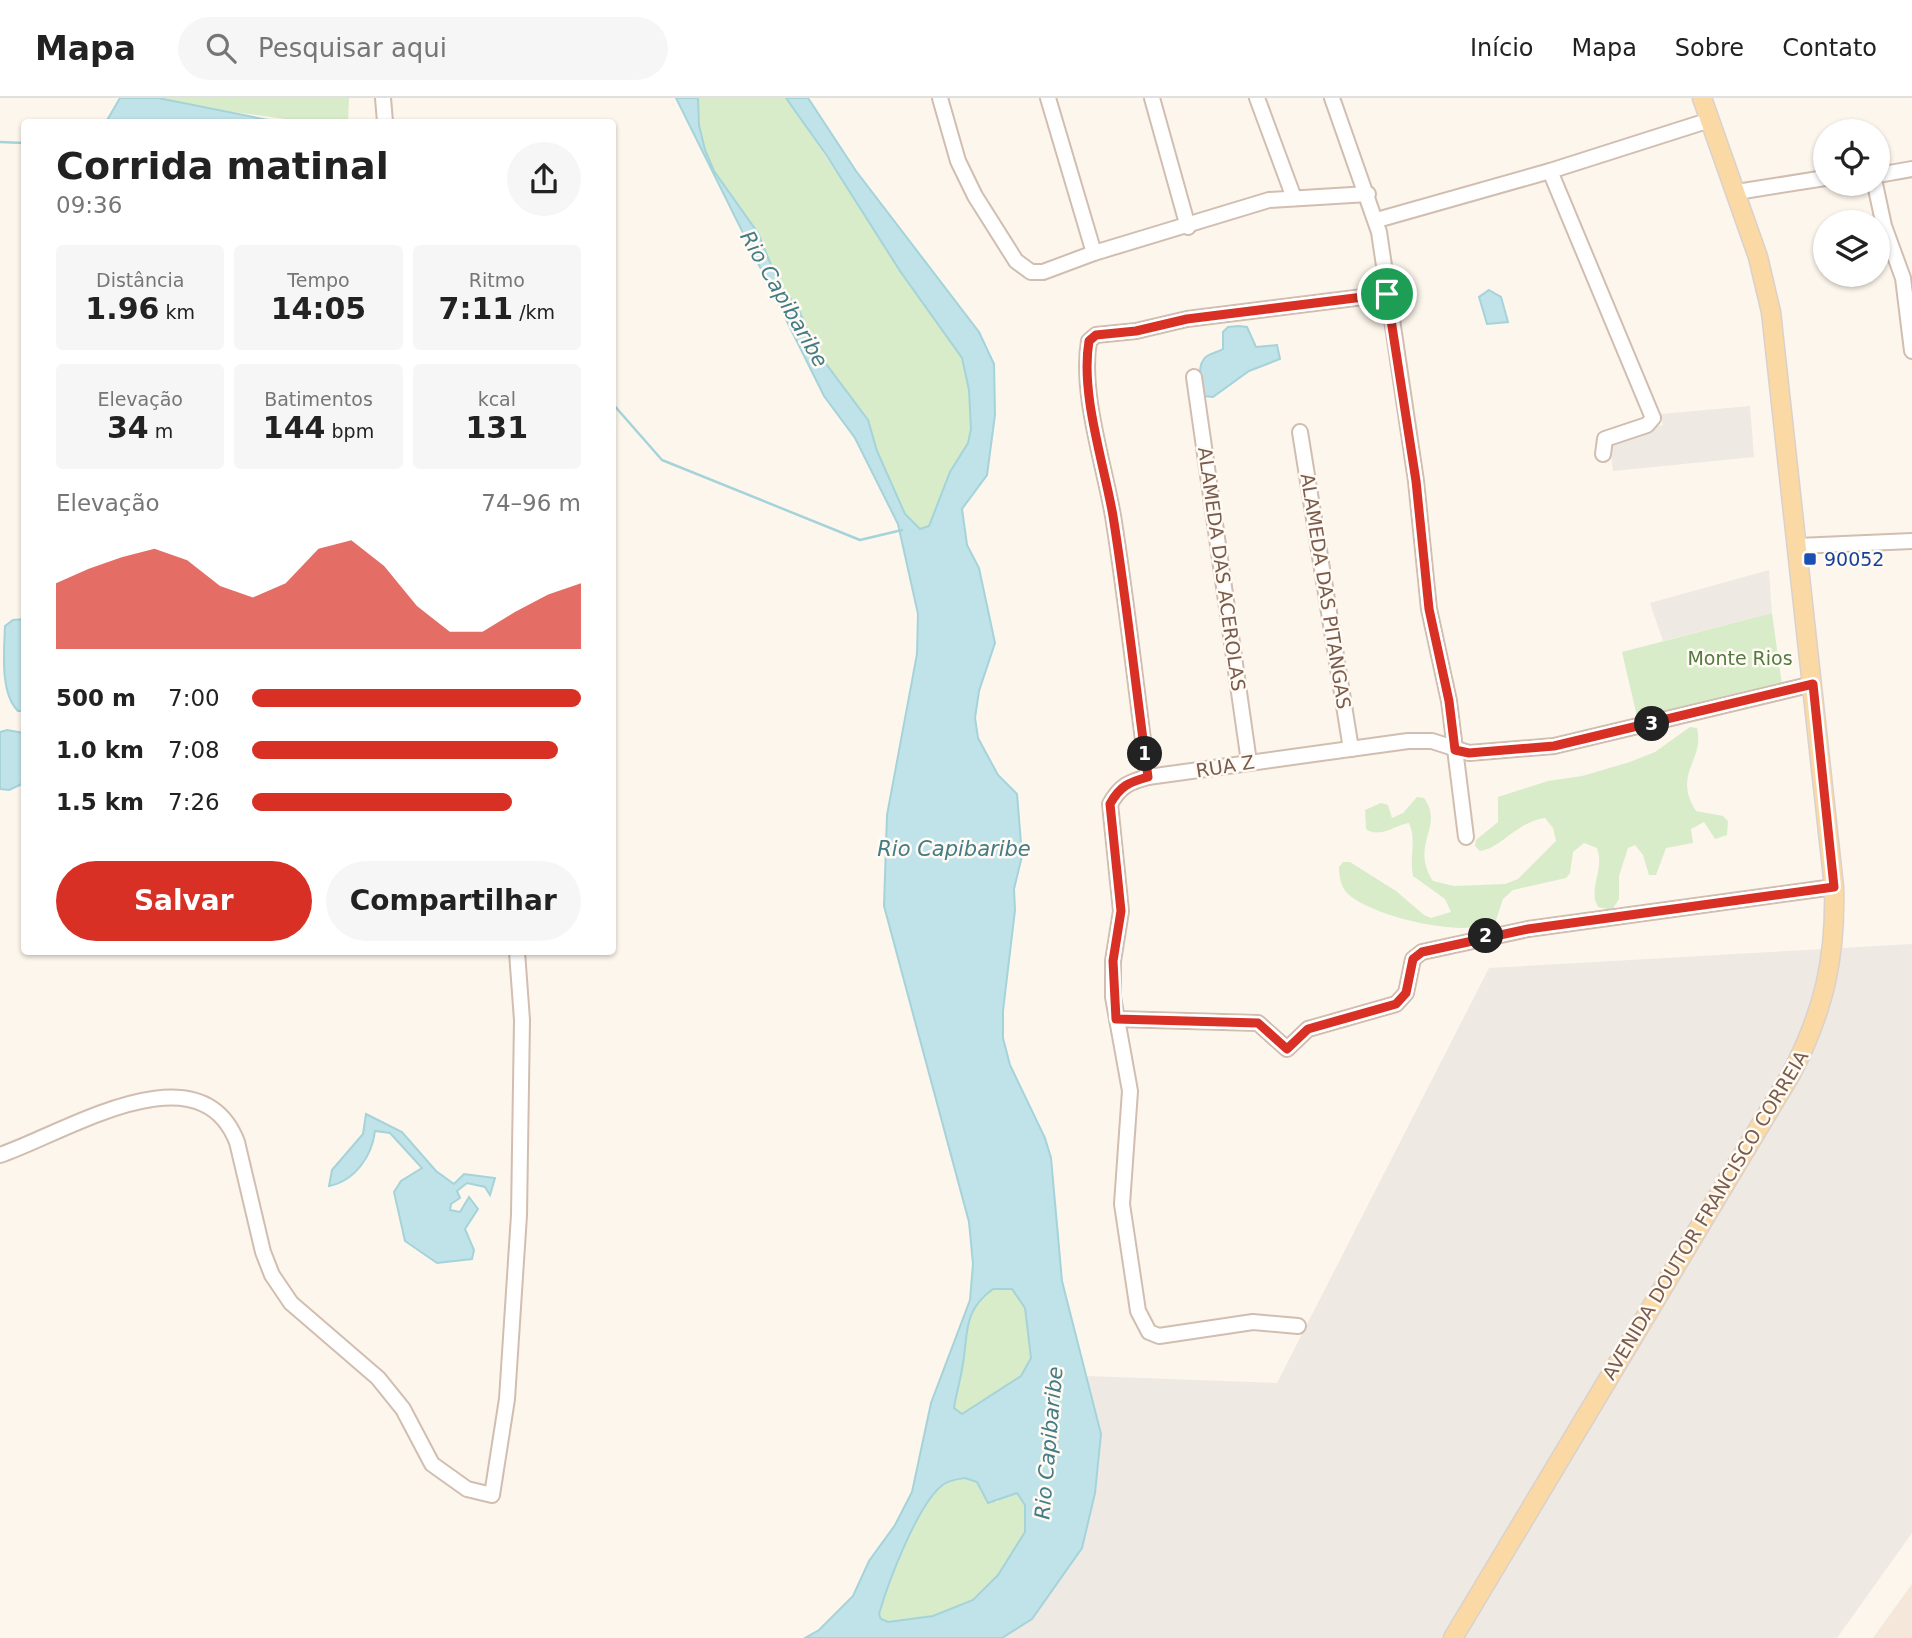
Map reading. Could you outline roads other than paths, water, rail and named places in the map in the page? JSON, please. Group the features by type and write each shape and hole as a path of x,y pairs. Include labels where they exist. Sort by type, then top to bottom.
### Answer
{"main road":[{"name":"AVENIDA DOUTOR FRANCISCO CORREIA","path":"1453,1638 1799,1058 1814,1026 1832,960 1834,887 1771,312 1765,280 1737,192 1702,98"}],"street":[{"path":"383,98 385,119"},
{"path":"940,98 958,160 975,196 1024,269 1043,272 1094,253 1188,227 1269,200 1368,194"},
{"path":"1048,98 1094,253"},
{"path":"1152,98 1188,227"},
{"path":"1257,98 1294,198"},
{"path":"1332,98 1377,220 1416,481 1429,609 1449,701 1465,837"},
{"path":"1377,220 1550,171 1710,120"},
{"path":"1890,174 1912,169"},
{"path":"1550,171 1653,418 1647,425 1605,439 1603,454"},
{"path":"1737,192 1813,180"},
{"path":"1878,196 1884,226 1907,277 1912,351"},
{"path":"1148,777 1122,572 1092,405 1087,360 1089,341 1096,335 1278,306 1387,294"},
{"name":"ALAMEDA DAS ACEROLAS","path":"1194,377 1250,762"},
{"name":"ALAMEDA DAS PITANGAS","path":"1300,432 1351,749"},
{"path":"1798,546 1912,541"},
{"name":"RUA Z","path":"1116,1019 1113,961 1121,911 1110,804 1118,790 1127,782 1408,741 1432,741 1469,753 1554,746 1813,684"},
{"path":"1298,1326 1253,1322 1159,1336 1149,1332 1144,1325 1135,1295 1122,1204 1130,1091 1116,1019 1258,1023 1287,1049 1308,1029 1396,1004 1406,993 1413,959 1422,952 1528,929 1834,887"},
{"path":"0,1155 73,1123 122,1106 183,1097 197,1099 216,1110 230,1126 237,1142 267,1264 290,1303 378,1378 403,1409 432,1464 467,1489 492,1495 507,1399 519,1215 522,1020 517,955"}],"water":[{"path":"120,98 158,98 263,119 108,119"},
{"name":"Rio Capibaribe","path":"676,98 698,98 699,125 714,171 758,233 778,282 799,310 815,349 868,420 877,451 905,514 920,529 929,526 950,472 968,443 971,429 969,390 962,358 900,271 827,156 786,98 808,98 856,171 979,332 994,364 995,415 987,475 962,509 967,545 979,568 995,643 979,691 975,718 978,738 998,775 1017,794 1022,856 1014,889 1015,910 1003,1011 1003,1038 1010,1065 1045,1138 1051,1158 1062,1281 1101,1434 1095,1493 1082,1548 1032,1619 1002,1638 805,1638 819,1630 853,1596 869,1561 895,1525 912,1492 931,1403 970,1300 973,1264 969,1222 884,906 887,815 917,654 918,614 898,524 855,438 824,396","holes":["993,1289 1012,1289 1025,1308 1031,1358 1021,1376 962,1414 954,1408 968,1325 976,1306","965,1478 977,1482 988,1503 1017,1493 1025,1505 1025,1532 998,1575 973,1600 933,1616 888,1622 881,1619 879,1614 889,1583 924,1508 944,1484"]},
{"path":"1489,290 1501,297 1508,322 1487,324 1479,297"},
{"path":"1228,327 1247,327 1256,347 1277,345 1280,359 1249,371 1213,397 1204,396 1201,387 1201,364 1209,355 1223,349 1223,332"},
{"path":"21,619 21,711 12,703 6,683 5,626 13,620"},
{"path":"7,730 21,732 21,784 9,790 0,789 0,732"},
{"path":"366,1114 402,1132 436,1171 454,1184 464,1174 495,1178 490,1195 485,1187 467,1183 457,1191 460,1198 451,1204 450,1210 460,1212 469,1197 478,1209 465,1229 474,1250 472,1259 437,1263 405,1241 394,1192 401,1181 422,1168 390,1133 375,1131 361,1166 347,1179 329,1186 332,1170 363,1134"}],"waterway":[{"path":"0,142 21,143"},
{"path":"616,408 662,460 860,540 902,530"}],"place":[{"name":"90052","path":"1810,559"}],"park label":[{"name":"Monte Rios","path":"1740,658"}]}
